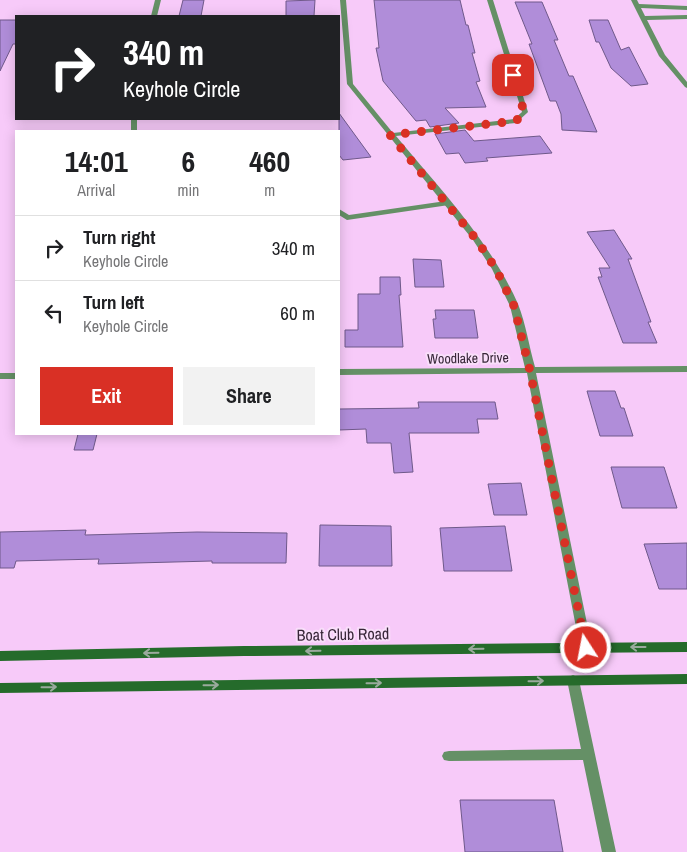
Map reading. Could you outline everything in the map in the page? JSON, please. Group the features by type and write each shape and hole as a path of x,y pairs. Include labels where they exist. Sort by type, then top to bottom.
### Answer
{"main road":[{"name":"Boat Club Road","path":"0,656 687,647"},
{"path":"0,688 687,678"}],"street":[{"path":"154,15 158,0"},
{"path":"343,0 350,84 476,239 496,269 514,306 530,371 586,648"},
{"path":"390,135 516,121 524,112 490,0"},
{"path":"634,0 645,18 662,56 687,86"},
{"path":"638,6 687,8"},
{"path":"645,18 687,17"},
{"path":"340,212 347,218 446,203"},
{"name":"Woodlake Drive","path":"340,372 687,370"},
{"path":"0,376 15,376"},
{"path":"573,680 609,852"},
{"path":"449,756 588,754"}],"building":[{"path":"183,0 204,0 201,15 179,15"},
{"path":"315,0 314,15 286,15 286,1"},
{"path":"374,0 460,0 475,53 472,53 480,81 476,82 486,107 445,108 459,123 430,127 426,120 416,121 383,81 376,48 379,48"},
{"path":"515,2 542,2 558,40 554,40 569,76 573,76 597,132 562,130 561,114 556,101 550,101 529,44 532,44"},
{"path":"0,20 15,20 15,44 13,44 0,71"},
{"path":"589,20 608,20 621,50 629,47 648,84 631,86 611,68 599,42 596,42"},
{"path":"340,114 371,157 343,160 340,156"},
{"path":"465,130 474,141 540,136 552,153 486,158 488,161 465,163 459,153 446,154 435,134"},
{"path":"614,230 632,259 628,259 651,322 648,322 657,343 623,343 598,277 602,277 599,268 610,268 587,232"},
{"path":"413,259 441,260 444,287 415,287"},
{"path":"380,277 400,277 401,295 399,295 403,347 345,347 345,330 358,330 358,294 380,294"},
{"path":"435,310 474,310 478,338 435,338 433,319 436,319"},
{"path":"587,391 615,391 621,408 624,408 633,436 600,436"},
{"path":"418,402 495,402 498,419 477,419 479,433 409,433 413,472 394,473 391,443 367,443 366,429 340,430 340,409 419,408"},
{"path":"78,435 97,435 93,450 74,450"},
{"path":"611,467 664,467 677,508 622,508"},
{"path":"521,483 527,515 494,515 488,484"},
{"path":"320,525 391,526 392,566 319,566"},
{"path":"505,526 512,571 444,571 440,528"},
{"path":"86,530 85,535 197,532 287,533 286,563 212,563 212,561 98,564 99,559 16,561 14,568 0,568 0,532"},
{"path":"687,543 687,589 659,589 644,544"},
{"path":"460,800 554,800 563,852 465,852"}],"route":[{"path":"513,75 524,112 516,121 390,135 476,239 496,269 514,306 530,371 586,648"}]}
